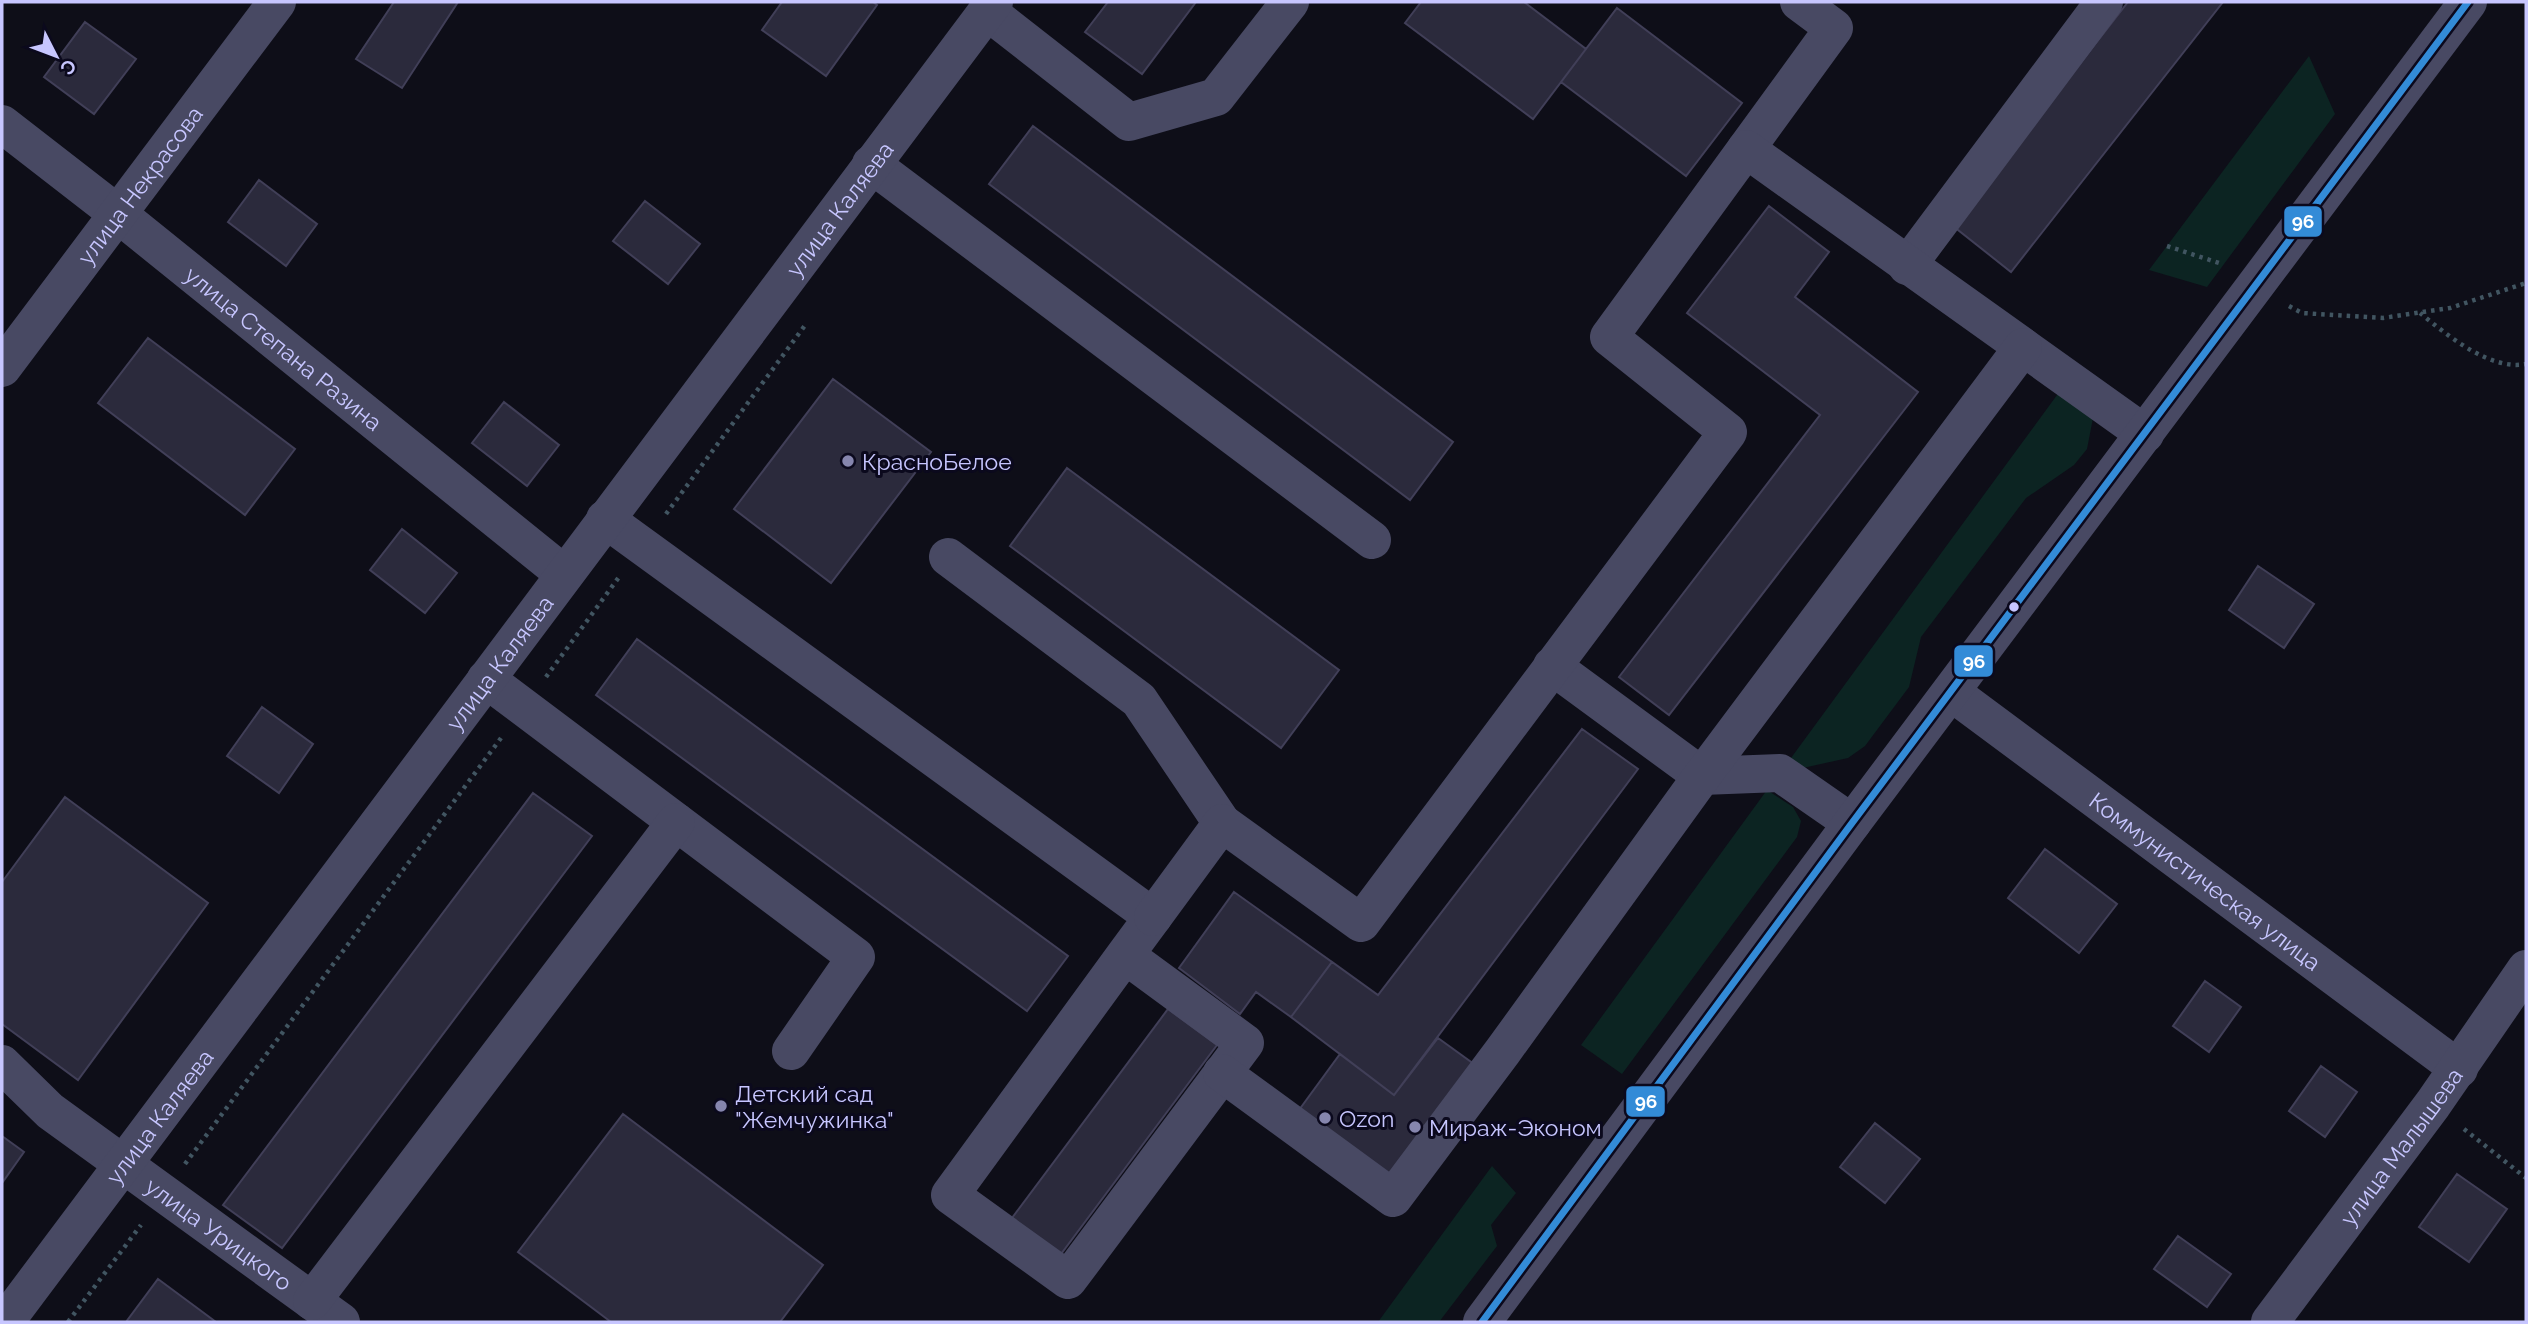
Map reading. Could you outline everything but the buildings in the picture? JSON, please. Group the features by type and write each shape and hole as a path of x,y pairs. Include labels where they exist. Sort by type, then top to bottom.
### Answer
{"street":[{"name":"улица Некрасова","path":"2,368 277,2"},
{"path":"990,6 1129,122 1216,97 1290,2"},
{"path":"948,557 1139,700 1222,823 1360,923 1728,432 1609,337 1834,28 1799,2"},
{"path":"1907,265 2104,2"},
{"path":"1482,1322 1852,823 2468,2"},
{"name":"улица Каляева","path":"5,1322 990,6"},
{"name":"улица Степана Разина","path":"2,124 118,214 564,574"},
{"path":"1746,149 2145,434"},
{"path":"871,164 1371,540"},
{"path":"1222,1073 1393,1198 1702,776 2023,347"},
{"path":"605,519 1153,917"},
{"path":"1552,666 1702,776 1780,773 1852,823"},
{"path":"486,679 856,957 791,1051"},
{"name":"Коммунистическая улица","path":"1951,692 2459,1069"},
{"path":"326,1312 676,822"},
{"path":"1125,955 1245,1043 1068,1280 950,1195 1125,955 1222,823"},
{"name":"улица Малышева","path":"2270,1322 2459,1069 2526,969"},
{"name":"улица Урицкого","path":"2,1064 50,1111 326,1312"}],"path":[{"path":"2167,246 2222,264 2302,313 2383,318 2450,308 2526,283"},
{"path":"2419,313 2449,337 2497,362 2526,364"},
{"path":"68,1322 807,323"},
{"path":"2433,1104 2526,1178"}],"green space":[{"path":"2309,56 2335,114 2207,287 2149,270"},
{"path":"2068,380 2093,418 2087,449 2074,465 2026,498 1921,637 1909,687 1865,746 1848,758 1780,773"},
{"path":"1767,790 1793,807 1801,821 1797,837 1622,1074 1581,1045"},
{"path":"1492,1166 1516,1193 1491,1225 1497,1246 1439,1322 1378,1322"}],"transit line":[{"name":"96","path":"1482,1322 1852,823 2468,2"}],"place":[{"name":"КрасноБелое","path":"848,461"},
{"name":"Детский сад \"Жемчужинка\"","path":"721,1106"},
{"name":"Ozon","path":"1325,1118"},
{"name":"Мираж-Эконом","path":"1415,1127"}]}
